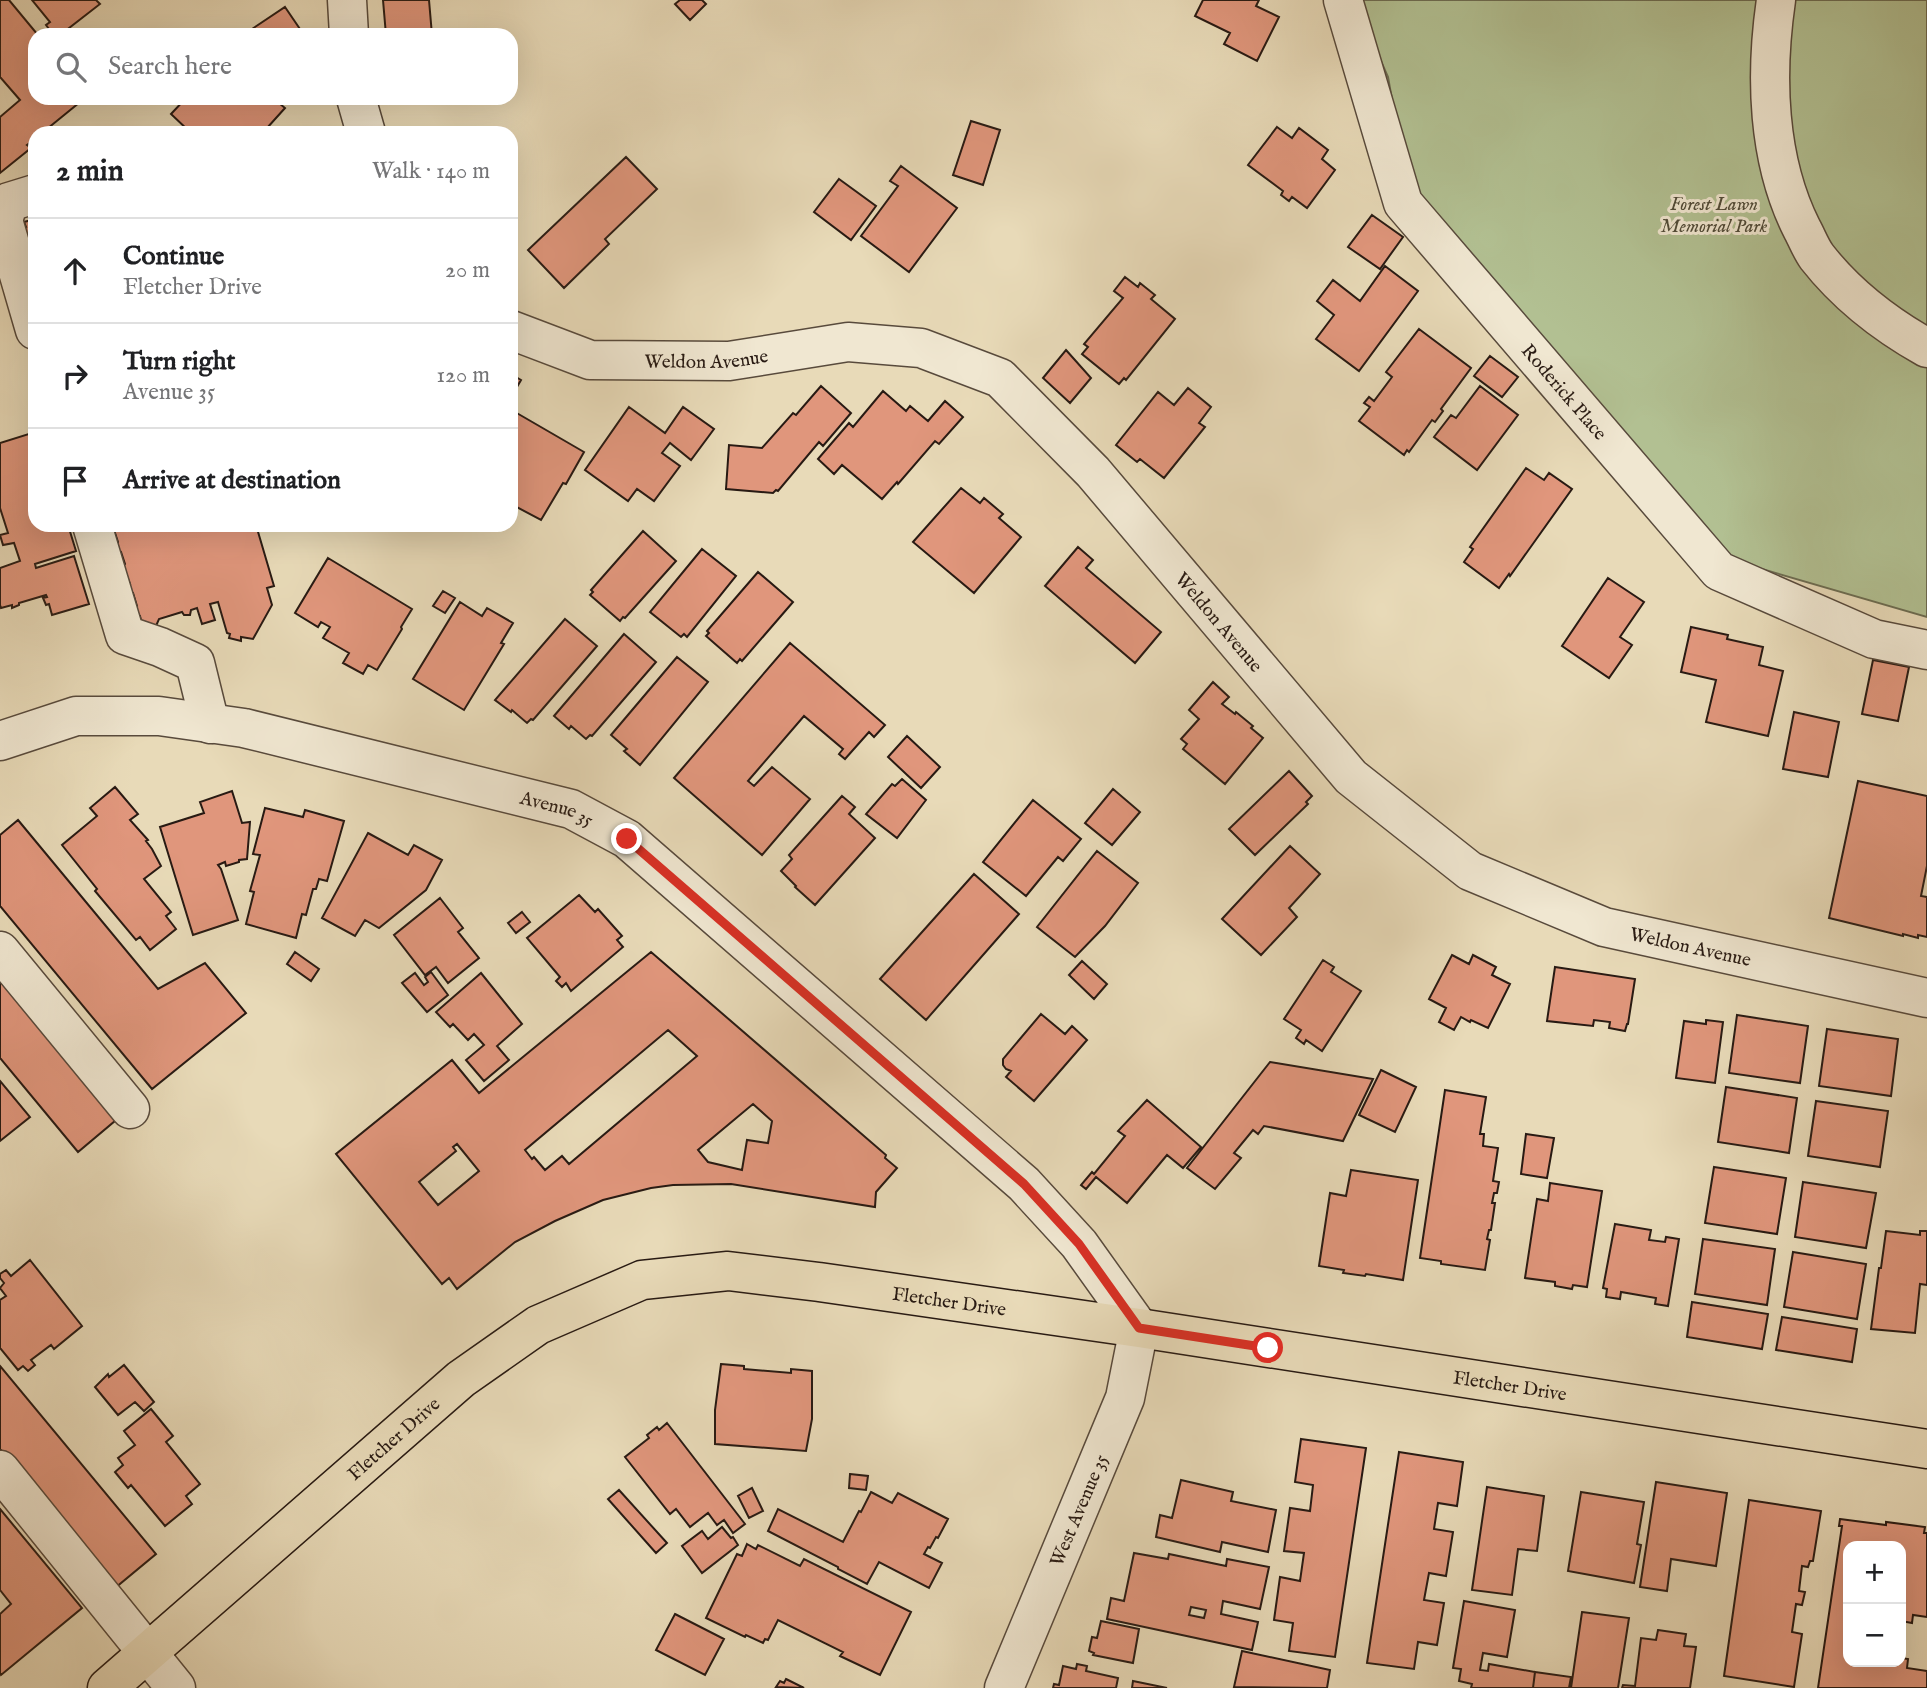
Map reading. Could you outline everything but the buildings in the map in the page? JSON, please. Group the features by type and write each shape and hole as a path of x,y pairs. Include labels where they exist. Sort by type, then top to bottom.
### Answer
{"main road":[{"name":"Fletcher Drive","path":"107,1688 461,1379 538,1325 642,1280 728,1271 819,1282 1139,1328 1927,1449"}],"street":[{"path":"347,0 349,28"},
{"name":"Roderick Place","path":"1343,0 1403,203 1718,571 1874,639 1927,650"},
{"path":"1776,0 1770,94 1776,151 1794,212 1815,255 1839,283 1905,336 1927,348"},
{"path":"358,105 364,126"},
{"path":"28,196 9,202 3,220 28,306"},
{"name":"Weldon Avenue","path":"518,333 590,360 729,361 848,342 922,348 1000,377 1093,472 1351,777 1470,871 1604,927 1927,998"},
{"path":"94,532 125,635 195,663 210,723"},
{"name":"Avenue 35","path":"0,741 76,716 159,716 244,728 571,809 627,839 1024,1184 1079,1244 1139,1328"},
{"path":"0,922 89,1034"},
{"path":"0,951 130,1109"},
{"name":"West Avenue 35","path":"1004,1688 1125,1398 1139,1328"},
{"path":"0,1470 176,1688"}],"green space":[{"name":"Forest Lawn Memorial Park","path":"1339,0 1927,0 1927,617 1731,560 1409,195 1388,77 1361,16"}],"route":[{"path":"627,839 1024,1184 1079,1244 1139,1328 1268,1348"}]}
